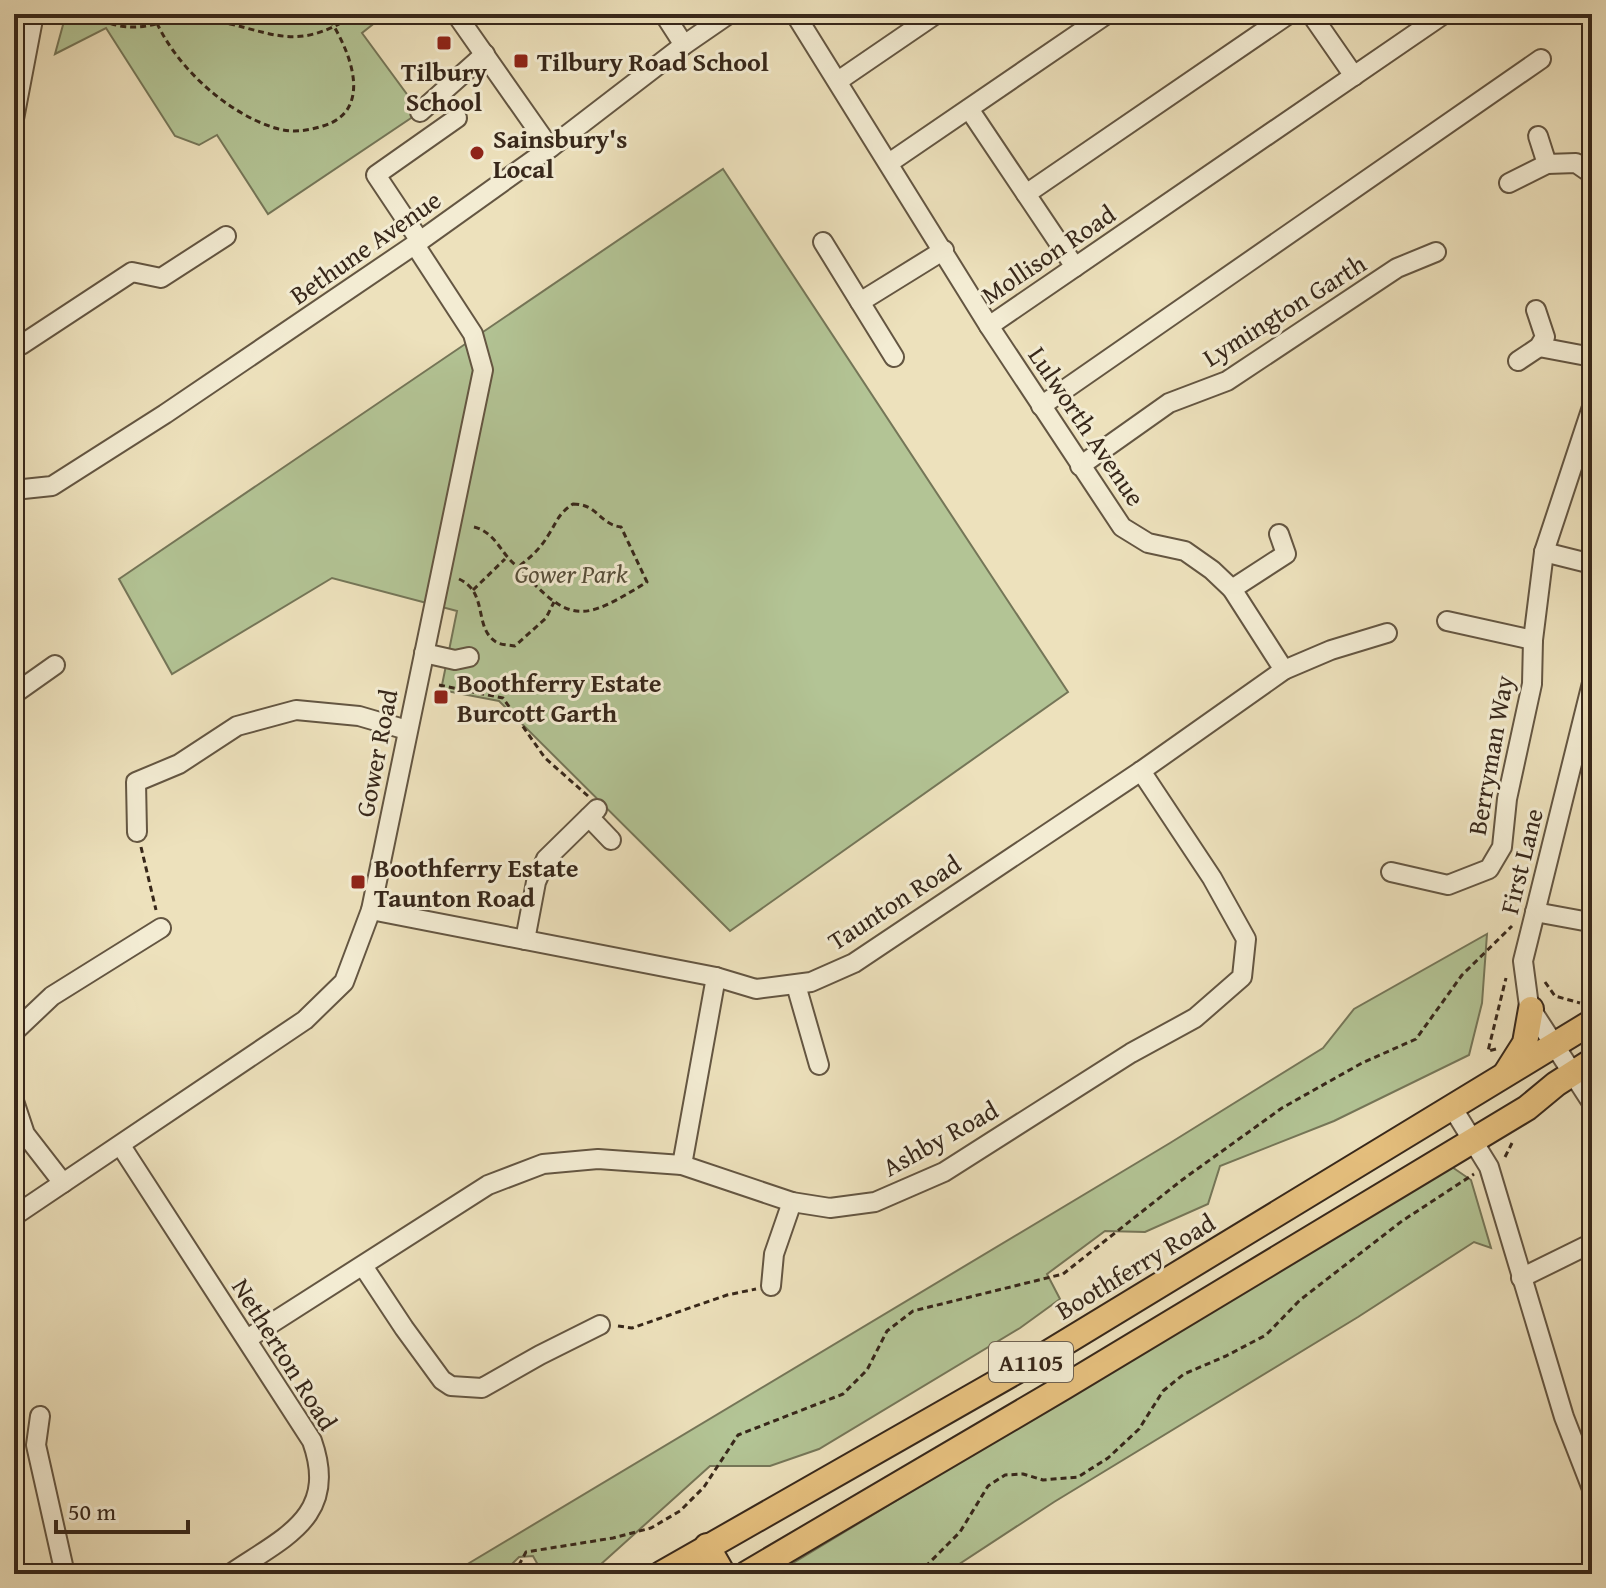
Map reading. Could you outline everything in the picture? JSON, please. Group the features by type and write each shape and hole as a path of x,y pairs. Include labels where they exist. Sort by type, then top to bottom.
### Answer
{"main road":[{"path":"1502,1078 1525,1043 1531,1009"},
{"name":"Boothferry Road","path":"661,1574 1043,1356 1592,1022"},
{"name":"A1105","path":"746,1574 1527,1108 1582,1067"},
{"path":"707,1546 723,1574"}],"street":[{"path":"14,119 34,14"},
{"path":"456,14 550,148"},
{"path":"664,14 684,45"},
{"name":"Bethune Avenue","path":"14,490 52,486 179,406 418,243 729,14"},
{"name":"Mollison Road","path":"795,14 989,326 1354,76 1433,17"},
{"path":"838,81 936,14"},
{"path":"889,163 1107,14"},
{"path":"1026,194 1289,14"},
{"path":"1311,14 1354,76"},
{"path":"420,112 485,54"},
{"path":"1041,406 1541,59"},
{"path":"969,109 1075,267"},
{"name":"Gower Road","path":"14,1216 305,1020 344,982 371,910 483,370 473,334 376,175 457,118"},
{"path":"1538,136 1547,164"},
{"path":"1509,183 1547,164 1576,163 1592,174"},
{"path":"14,344 21,345 132,272 161,278 226,236"},
{"path":"823,242 894,357"},
{"path":"860,302 944,250"},
{"name":"Lymington Garth","path":"1080,466 1169,403 1227,381 1397,268 1436,252"},
{"path":"1518,361 1539,347 1545,337 1536,310"},
{"name":"Lulworth Avenue","path":"989,326 1122,527 1148,543 1185,551 1212,570 1232,589 1284,670"},
{"path":"1539,347 1592,357"},
{"name":"Berryman Way","path":"1391,872 1448,885 1489,869 1502,847 1507,799 1532,684 1533,640 1544,552 1592,407"},
{"path":"1232,589 1286,554 1279,534"},
{"path":"1544,552 1592,564"},
{"path":"1447,621 1533,640"},
{"name":"Taunton Road","path":"371,910 716,977 756,989 811,982 854,963 1141,771 1284,670 1331,650 1387,633"},
{"path":"424,653 455,660 469,657"},
{"path":"14,694 55,665"},
{"name":"First Lane","path":"1592,683 1536,906 1515,965 1531,1009 1554,1046 1582,1067 1592,1103"},
{"path":"137,832 136,782 179,764 237,726 296,710 359,716 407,730"},
{"name":"Ashby Road","path":"247,1339 488,1185 543,1164 598,1159 682,1165 792,1202 830,1208 875,1202 944,1172 1131,1053 1195,1018 1242,977 1246,939 1212,878 1141,771"},
{"path":"525,940 536,882 546,859 593,813 611,840"},
{"path":"1536,906 1589,924"},
{"path":"14,1032 52,996 161,928"},
{"path":"682,1165 716,977"},
{"path":"796,985 819,1065"},
{"path":"14,1101 25,1134 63,1183"},
{"path":"1452,1107 1473,1140 1494,1163 1521,1278 1564,1417 1592,1489"},
{"name":"Netherton Road","path":"121,1146 312,1441 319,1462 320,1482 316,1502 307,1518 230,1574"},
{"path":"771,1286 774,1254 792,1202"},
{"path":"1521,1278 1592,1243"},
{"path":"363,1266 442,1380 451,1386 482,1388 600,1325"},
{"path":"1043,1356 1064,1387"},
{"path":"40,1416 36,1445 65,1574"}],"path":[{"path":"82,14 128,27 175,18 203,19 275,37 302,38 335,27 355,14"},
{"path":"153,14 178,58 211,90 244,115 277,129 306,131 338,122 351,109 354,82 348,54 326,14"},
{"path":"474,527 495,537 506,558 554,602 570,611 587,613 614,603 647,582 621,527 610,525 585,504 573,504 559,514 549,536 532,557 518,567"},
{"path":"473,590 506,558"},
{"path":"441,575 470,584 479,600 485,628 497,642 515,646 546,618 554,602"},
{"path":"439,685 503,698 545,758 583,792 593,813"},
{"path":"137,832 161,928"},
{"path":"514,1574 526,1552 638,1532 680,1511 704,1487 738,1435 843,1394 867,1370 887,1331 913,1311 1063,1274 1182,1180 1282,1108 1362,1063 1416,1039 1462,975 1536,906"},
{"path":"1498,1048 1488,1051 1515,965 1539,974 1555,996 1579,1003 1592,1002"},
{"path":"1503,1141 1512,1135"},
{"path":"918,1574 960,1532 988,1486 1005,1475 1023,1474 1043,1480 1078,1477 1108,1458 1139,1429 1163,1391 1184,1374 1266,1335 1300,1300 1402,1221 1494,1163 1502,1151"},
{"path":"600,1325 632,1328 727,1295 771,1286"}],"green space":[{"path":"66,14 386,14 362,33 420,112 268,214 217,135 199,145 175,136 106,28 55,54"},
{"name":"Gower Park","path":"723,169 1068,692 730,931 499,701 441,690 457,611 332,578 172,674 119,579"},
{"path":"1487,934 1482,1003 1469,1055 1334,1121 1220,1166 1208,1204 1145,1232 1105,1231 1047,1274 1060,1299 1020,1328 819,1449 770,1466 710,1466 590,1574 543,1574 533,1556 519,1557 511,1565 510,1574 451,1574 1170,1143 1323,1048 1354,1009"},
{"path":"1452,1167 1471,1180 1491,1248 1474,1242 1358,1317 1054,1502 944,1574 775,1574 1428,1178"}],"place":[{"name":"Tilbury School","path":"444,43"},
{"name":"Tilbury Road School","path":"521,61"},
{"name":"Sainsbury's Local","path":"477,153"},
{"name":"Boothferry Estate Burcott Garth","path":"441,697"},
{"name":"Boothferry Estate Taunton Road","path":"358,882"}]}
